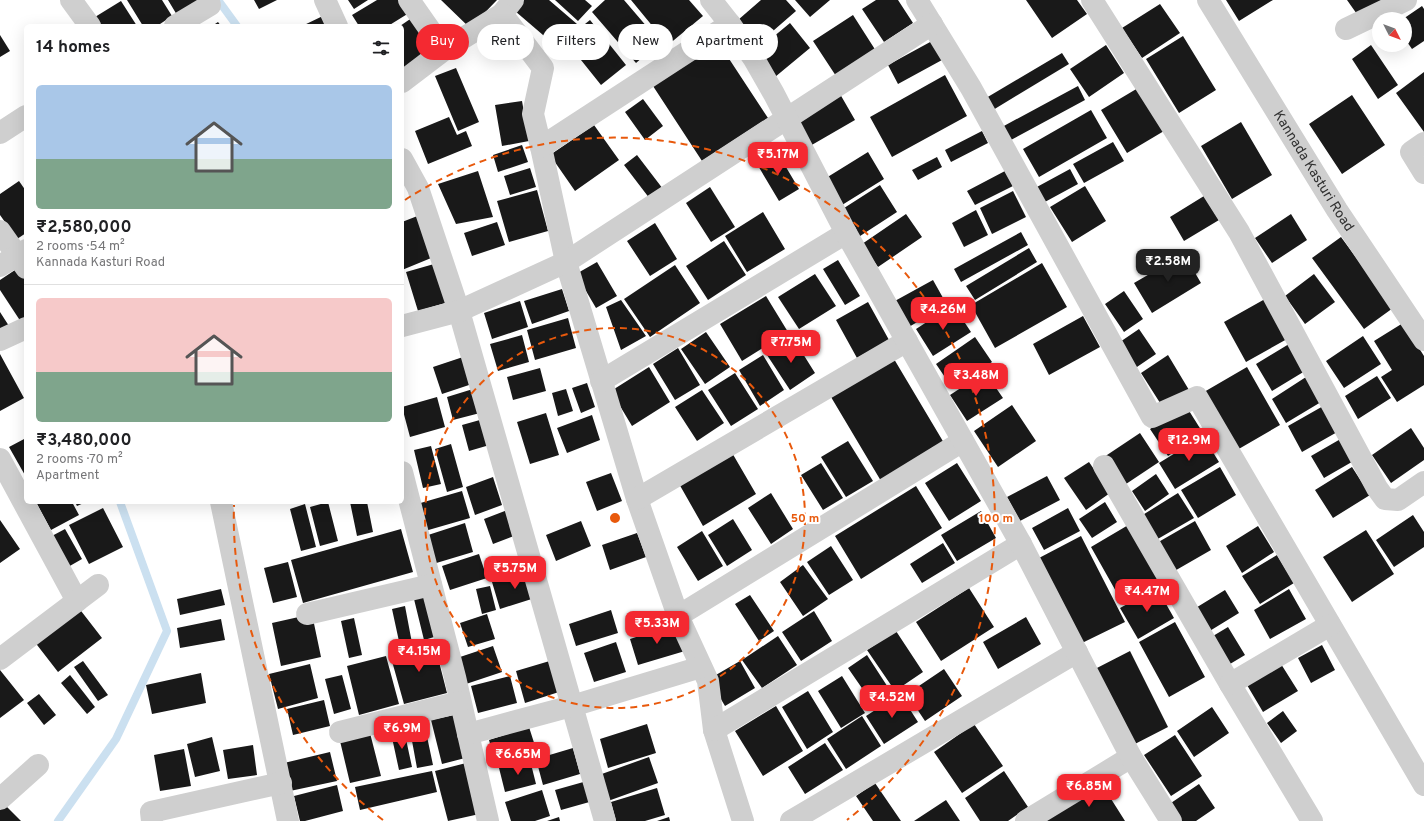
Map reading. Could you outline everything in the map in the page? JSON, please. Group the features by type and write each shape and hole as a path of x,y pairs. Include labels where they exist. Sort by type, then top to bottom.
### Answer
{"street":[{"path":"71,0 89,24"},
{"path":"325,0 336,24"},
{"path":"409,0 426,24"},
{"path":"711,0 730,24"},
{"path":"917,0 971,88 1152,417 1197,397 1424,785"},
{"path":"1092,0 1239,232 1377,488 1385,499 1398,500 1424,482"},
{"name":"Kannada Kasturi Road","path":"1208,0 1337,210 1424,340"},
{"path":"1346,29 1406,0"},
{"path":"177,24 210,5"},
{"path":"469,33 507,7 543,68 533,114 566,262 637,499 678,616 708,681 714,730 743,821"},
{"path":"404,325 459,311 566,262 932,24"},
{"path":"541,147 681,56"},
{"path":"404,80 431,60"},
{"path":"755,60 787,118 846,233 1021,544 1131,757 1171,821"},
{"path":"0,132 24,117"},
{"path":"1424,144 1411,152 1424,173"},
{"path":"404,163 418,188 459,311 605,821"},
{"path":"0,231 17,260"},
{"path":"601,381 846,233"},
{"path":"0,340 24,329"},
{"path":"637,499 907,341"},
{"path":"678,616 963,441"},
{"path":"0,459 24,503"},
{"path":"1104,466 1230,684 1312,821"},
{"path":"404,480 468,734 488,821"},
{"path":"25,504 77,600"},
{"path":"221,504 288,821"},
{"path":"714,730 1021,544"},
{"path":"0,659 98,585"},
{"path":"307,614 431,586"},
{"path":"1230,684 1330,625"},
{"path":"791,821 1077,652"},
{"path":"468,734 572,706 702,667"},
{"path":"340,732 460,702"},
{"path":"1026,821 1131,757"},
{"path":"0,799 38,765"},
{"path":"152,821 150,812 281,783"}],"building":[{"path":"127,0 162,0 172,16 160,24 142,24"},
{"path":"168,0 201,0 177,15"},
{"path":"254,0 277,0 259,9"},
{"path":"348,0 368,0 354,9"},
{"path":"377,0 401,0 409,13 391,24 358,24 352,15"},
{"path":"441,0 497,0 470,28 469,24 466,24"},
{"path":"524,0 549,0 577,24 542,24 542,34 534,27 534,24 530,24 515,11"},
{"path":"555,0 585,0 592,6 578,21"},
{"path":"605,0 624,0 645,24 618,24 618,42 610,33 610,24 602,24 592,12"},
{"path":"631,0 689,0 703,16 693,24 681,24 681,34 673,41 673,24 651,24"},
{"path":"761,0 786,0 796,11 778,27 778,24 742,24 738,20"},
{"path":"795,0 830,0 810,17"},
{"path":"876,0 898,0 913,23 884,42 862,9"},
{"path":"1026,0 1077,0 1087,14 1052,38"},
{"path":"1226,0 1273,0 1239,21"},
{"path":"1347,0 1384,0 1359,17"},
{"path":"121,1 136,24 100,24 95,17"},
{"path":"1160,4 1180,33 1142,58 1122,28"},
{"path":"1422,6 1424,9 1424,41 1412,49 1412,13"},
{"path":"327,14 333,24 306,24"},
{"path":"416,15 422,24 416,24 416,60 418,60 404,70 404,24"},
{"path":"853,15 876,51 836,76 813,41"},
{"path":"590,20 593,24 585,24"},
{"path":"790,23 810,48 775,77 761,60 778,60 778,33"},
{"path":"0,35 10,51 0,57"},
{"path":"1183,36 1216,90 1179,113 1146,59"},
{"path":"932,41 942,60 898,84 888,65"},
{"path":"610,45 618,55 618,60 622,60 626,65 601,85 581,60 610,60"},
{"path":"1106,45 1124,73 1089,97 1070,69"},
{"path":"1371,45 1372,52 1376,52 1398,85 1378,99 1352,59"},
{"path":"1062,53 1069,64 993,110 986,98"},
{"path":"691,60 730,60 768,118 702,161 653,86"},
{"path":"456,68 479,122 458,131 435,76"},
{"path":"1424,72 1424,132 1396,93"},
{"path":"945,75 967,116 892,157 870,117"},
{"path":"1078,86 1085,100 1009,141 1002,127"},
{"path":"1138,88 1164,131 1127,153 1101,110"},
{"path":"840,94 855,120 810,146 795,121"},
{"path":"1352,95 1385,145 1342,174 1309,124"},
{"path":"643,99 663,126 645,140 625,112"},
{"path":"522,101 529,141 502,146 495,105"},
{"path":"1091,110 1107,138 1039,177 1023,149"},
{"path":"449,117 457,135 466,131 472,146 428,164 415,131"},
{"path":"1241,122 1272,175 1232,199 1201,146"},
{"path":"594,125 619,160 575,191 550,155"},
{"path":"982,131 988,143 951,162 945,150"},
{"path":"1113,142 1124,161 1084,183 1073,164"},
{"path":"522,145 528,162 498,172 493,155"},
{"path":"777,152 799,189 779,201 757,164"},
{"path":"868,152 884,179 842,205 826,178"},
{"path":"637,155 663,189 650,199 624,165"},
{"path":"937,157 942,167 918,180 912,170"},
{"path":"530,168 536,187 510,195 504,176"},
{"path":"1070,169 1078,184 1043,203 1035,188"},
{"path":"478,171 493,217 456,224 438,184"},
{"path":"1005,171 1013,186 975,205 967,191"},
{"path":"19,181 24,188 24,234 17,239 0,215 0,194"},
{"path":"880,185 897,212 857,238 841,210"},
{"path":"1085,186 1106,221 1072,242 1050,207"},
{"path":"710,187 735,227 711,242 686,203"},
{"path":"537,190 548,231 509,242 497,201"},
{"path":"1013,191 1026,217 992,234 980,208"},
{"path":"1204,196 1219,220 1184,241 1170,217"},
{"path":"976,210 988,235 964,247 952,223"},
{"path":"763,212 785,249 747,272 725,236"},
{"path":"906,214 922,237 878,267 862,244"},
{"path":"1291,214 1307,240 1272,263 1255,238"},
{"path":"420,215 436,256 404,269 404,221"},
{"path":"497,222 505,245 472,256 464,233"},
{"path":"655,223 677,259 650,276 627,241"},
{"path":"1021,232 1028,245 961,282 954,269"},
{"path":"1341,237 1393,308 1364,329 1312,258"},
{"path":"724,241 746,275 708,300 686,266"},
{"path":"1029,248 1037,262 975,300 966,286"},
{"path":"1184,254 1201,283 1152,313 1134,283"},
{"path":"838,260 860,296 845,305 823,269"},
{"path":"441,262 452,301 418,311 406,272"},
{"path":"597,262 617,296 596,308 576,274"},
{"path":"1042,263 1067,307 995,348 971,305"},
{"path":"675,265 700,303 650,337 624,299"},
{"path":"18,268 24,277 24,320 21,322 0,290 0,280"},
{"path":"815,274 836,306 799,329 778,297"},
{"path":"1314,274 1335,302 1305,324 1285,296"},
{"path":"933,280 947,305 907,328 893,302"},
{"path":"562,289 569,311 532,324 524,301"},
{"path":"1124,291 1143,319 1124,332 1105,304"},
{"path":"766,296 788,332 742,361 720,324"},
{"path":"1265,299 1287,339 1246,362 1224,322"},
{"path":"621,300 646,336 621,350 606,307"},
{"path":"520,301 528,327 492,339 484,313"},
{"path":"868,302 889,340 857,358 836,320"},
{"path":"953,305 971,332 933,356 916,329"},
{"path":"0,312 9,326 0,332"},
{"path":"1083,316 1100,347 1049,375 1033,344"},
{"path":"568,318 576,348 535,360 527,330"},
{"path":"1403,323 1424,356 1424,385 1397,402 1381,377 1392,370 1374,341"},
{"path":"1139,329 1156,354 1134,369 1117,344"},
{"path":"706,332 730,367 705,384 681,349"},
{"path":"522,335 529,362 498,371 490,344"},
{"path":"1363,336 1381,364 1344,388 1326,361"},
{"path":"975,337 992,362 953,389 936,364"},
{"path":"793,338 815,373 790,390 767,355"},
{"path":"1289,344 1305,371 1272,391 1256,364"},
{"path":"678,348 700,385 675,400 653,364"},
{"path":"0,354 24,398 0,411"},
{"path":"469,355 478,382 442,394 433,367"},
{"path":"763,355 784,390 760,406 739,370"},
{"path":"1168,355 1189,390 1162,406 1141,373"},
{"path":"894,359 944,443 881,481 831,397"},
{"path":"649,367 670,402 632,426 611,391"},
{"path":"1247,367 1280,425 1237,450 1204,392"},
{"path":"540,368 546,391 513,400 507,377"},
{"path":"985,372 1003,398 967,421 950,395"},
{"path":"735,373 758,409 731,426 708,390"},
{"path":"1377,376 1391,398 1358,419 1345,396"},
{"path":"1306,377 1321,402 1286,423 1272,399"},
{"path":"587,383 595,407 581,413 572,388"},
{"path":"473,389 480,413 453,420 447,397"},
{"path":"566,389 573,411 558,416 552,393"},
{"path":"702,390 724,423 697,441 675,407"},
{"path":"437,397 445,427 410,437 404,414 404,406"},
{"path":"1012,405 1036,441 998,467 974,431"},
{"path":"1325,405 1339,431 1302,452 1288,426"},
{"path":"1186,406 1203,433 1168,456 1150,429"},
{"path":"546,413 559,455 530,464 517,422"},
{"path":"592,415 600,440 567,453 557,428"},
{"path":"487,418 493,444 469,451 462,425"},
{"path":"1411,428 1424,448 1424,460 1391,483 1372,455"},
{"path":"1140,433 1159,462 1123,486 1104,457"},
{"path":"1203,436 1219,462 1175,489 1159,463"},
{"path":"1344,437 1357,459 1324,478 1311,456"},
{"path":"24,439 24,473 9,447"},
{"path":"848,441 873,481 846,497 821,457"},
{"path":"451,444 463,487 447,492 435,449"},
{"path":"431,446 441,484 423,488 414,450"},
{"path":"731,451 756,494 703,526 678,482"},
{"path":"1089,462 1110,493 1086,510 1064,478"},
{"path":"821,463 843,498 823,510 801,475"},
{"path":"957,463 981,501 949,521 925,483"},
{"path":"1220,467 1236,495 1198,518 1181,490"},
{"path":"1352,467 1370,495 1333,518 1315,490"},
{"path":"611,473 622,501 597,511 586,482"},
{"path":"1156,474 1169,494 1145,511 1132,491"},
{"path":"1047,476 1060,500 1020,521 1007,497"},
{"path":"493,477 502,505 475,515 466,487"},
{"path":"916,486 942,528 861,579 835,536"},
{"path":"462,491 470,518 425,531 417,504"},
{"path":"771,493 793,529 771,544 748,508"},
{"path":"1178,493 1194,518 1156,540 1141,516"},
{"path":"1105,502 1117,522 1092,538 1079,519"},
{"path":"37,504 73,504 79,515 51,530"},
{"path":"305,504 316,547 301,551 290,509"},
{"path":"321,504 329,504 338,541 320,546 310,507"},
{"path":"350,504 367,504 373,532 357,536"},
{"path":"103,508 123,547 89,564 69,525"},
{"path":"1068,508 1080,531 1044,550 1032,528"},
{"path":"510,509 519,534 493,544 484,519"},
{"path":"981,511 996,538 957,561 941,535"},
{"path":"1413,515 1424,532 1424,547 1394,567 1376,540"},
{"path":"733,519 752,550 727,566 708,535"},
{"path":"0,520 20,549 0,563"},
{"path":"581,521 591,546 556,561 546,535"},
{"path":"1195,521 1211,550 1171,573 1155,544"},
{"path":"465,523 473,552 433,564 425,536"},
{"path":"1130,524 1161,580 1122,602 1091,547"},
{"path":"1258,526 1274,552 1242,573 1226,546"},
{"path":"65,529 82,559 68,567 50,537"},
{"path":"401,529 413,572 303,603 291,560"},
{"path":"1366,530 1394,574 1352,602 1323,557"},
{"path":"702,531 723,566 698,581 677,547"},
{"path":"637,533 646,557 610,570 602,545"},
{"path":"1081,536 1125,622 1082,643 1039,558"},
{"path":"943,543 955,563 922,583 910,564"},
{"path":"831,546 853,580 829,595 807,562"},
{"path":"479,554 487,578 450,590 442,566"},
{"path":"1277,555 1294,583 1260,604 1242,576"},
{"path":"288,562 297,597 273,603 264,568"},
{"path":"803,565 828,599 803,616 780,582"},
{"path":"531,571 538,597 500,609 492,582"},
{"path":"490,586 496,610 482,614 476,589"},
{"path":"969,588 994,627 941,661 916,622"},
{"path":"1157,588 1174,618 1138,639 1120,608"},
{"path":"221,589 225,605 180,615 177,599"},
{"path":"1289,589 1306,619 1270,639 1254,610"},
{"path":"1225,590 1239,613 1208,632 1194,609"},
{"path":"430,591 441,635 424,640 413,595"},
{"path":"750,595 774,631 759,641 735,604"},
{"path":"405,606 412,643 400,646 392,609"},
{"path":"78,607 102,638 58,672 34,641"},
{"path":"611,610 618,633 576,646 569,624"},
{"path":"814,611 832,641 801,661 782,632"},
{"path":"312,614 321,657 281,666 272,623"},
{"path":"487,614 495,639 468,647 460,623"},
{"path":"1026,617 1041,644 998,669 983,642"},
{"path":"354,618 362,655 349,658 341,621"},
{"path":"221,619 225,640 180,648 177,628"},
{"path":"1175,622 1205,677 1169,697 1139,642"},
{"path":"676,624 685,651 638,665 630,639"},
{"path":"1228,627 1245,655 1225,667 1208,639"},
{"path":"896,631 923,672 895,691 867,650"},
{"path":"778,636 797,665 762,688 742,660"},
{"path":"434,642 447,693 404,704 390,654"},
{"path":"616,642 626,672 594,682 584,653"},
{"path":"1322,645 1335,670 1311,683 1298,658"},
{"path":"493,646 502,672 466,684 457,658"},
{"path":"1130,651 1168,727 1131,746 1093,670"},
{"path":"867,655 893,695 875,707 848,668"},
{"path":"386,656 399,704 359,715 347,666"},
{"path":"553,660 562,691 525,703 516,671"},
{"path":"83,661 108,695 98,701 74,667"},
{"path":"740,661 755,688 725,706 709,679"},
{"path":"310,664 318,698 278,709 269,674"},
{"path":"1281,664 1298,691 1263,712 1247,685"},
{"path":"944,669 962,696 925,721 907,694"},
{"path":"0,670 24,700 0,718"},
{"path":"201,673 206,703 152,714 146,685"},
{"path":"70,675 95,707 87,714 61,683"},
{"path":"342,675 351,709 334,714 325,679"},
{"path":"510,676 517,703 478,713 471,686"},
{"path":"842,676 865,713 841,728 818,691"},
{"path":"808,691 833,732 807,749 782,707"},
{"path":"39,694 56,715 44,725 27,703"},
{"path":"900,694 918,722 884,744 866,716"},
{"path":"324,700 330,726 293,735 287,709"},
{"path":"776,706 803,751 763,776 735,731"},
{"path":"1212,707 1229,733 1194,757 1177,731"},
{"path":"1283,711 1297,731 1281,743 1267,723"},
{"path":"459,714 469,757 442,764 431,720"},
{"path":"862,716 881,746 846,769 827,739"},
{"path":"647,724 656,753 608,768 600,739"},
{"path":"974,724 1003,766 962,793 934,752"},
{"path":"425,727 433,765 417,768 410,730"},
{"path":"529,727 537,752 496,765 489,740"},
{"path":"404,730 412,767 399,770 391,733"},
{"path":"370,733 381,776 350,783 340,741"},
{"path":"1175,735 1202,776 1171,796 1144,755"},
{"path":"212,737 220,771 195,777 187,744"},
{"path":"825,743 843,770 805,794 788,767"},
{"path":"253,745 257,775 228,779 223,750"},
{"path":"573,748 580,774 543,785 536,759"},
{"path":"184,749 191,786 160,791 154,755"},
{"path":"330,752 337,781 290,791 284,763"},
{"path":"649,757 658,783 608,801 599,775"},
{"path":"530,760 536,784 505,792 499,768"},
{"path":"470,762 484,813 448,821 435,771"},
{"path":"432,771 437,792 360,810 355,787"},
{"path":"1004,771 1028,807 1008,821 980,821 965,798"},
{"path":"587,781 593,801 561,810 555,790"},
{"path":"875,783 901,821 873,821 856,796"},
{"path":"1101,783 1125,821 1041,821"},
{"path":"1199,784 1215,808 1196,821 1179,821 1168,805"},
{"path":"337,785 343,811 300,821 294,796"},
{"path":"657,788 665,815 645,821 616,821 611,802"},
{"path":"542,790 550,816 535,821 511,821 505,802"},
{"path":"946,800 960,821 914,821"},
{"path":"5,805 21,821 0,821 0,810"},
{"path":"559,817 560,821 547,821"},
{"path":"669,817 670,821 657,821"}],"waterway":[{"path":"218,0 236,24"},
{"path":"58,821 116,739 167,631 121,504"}]}
